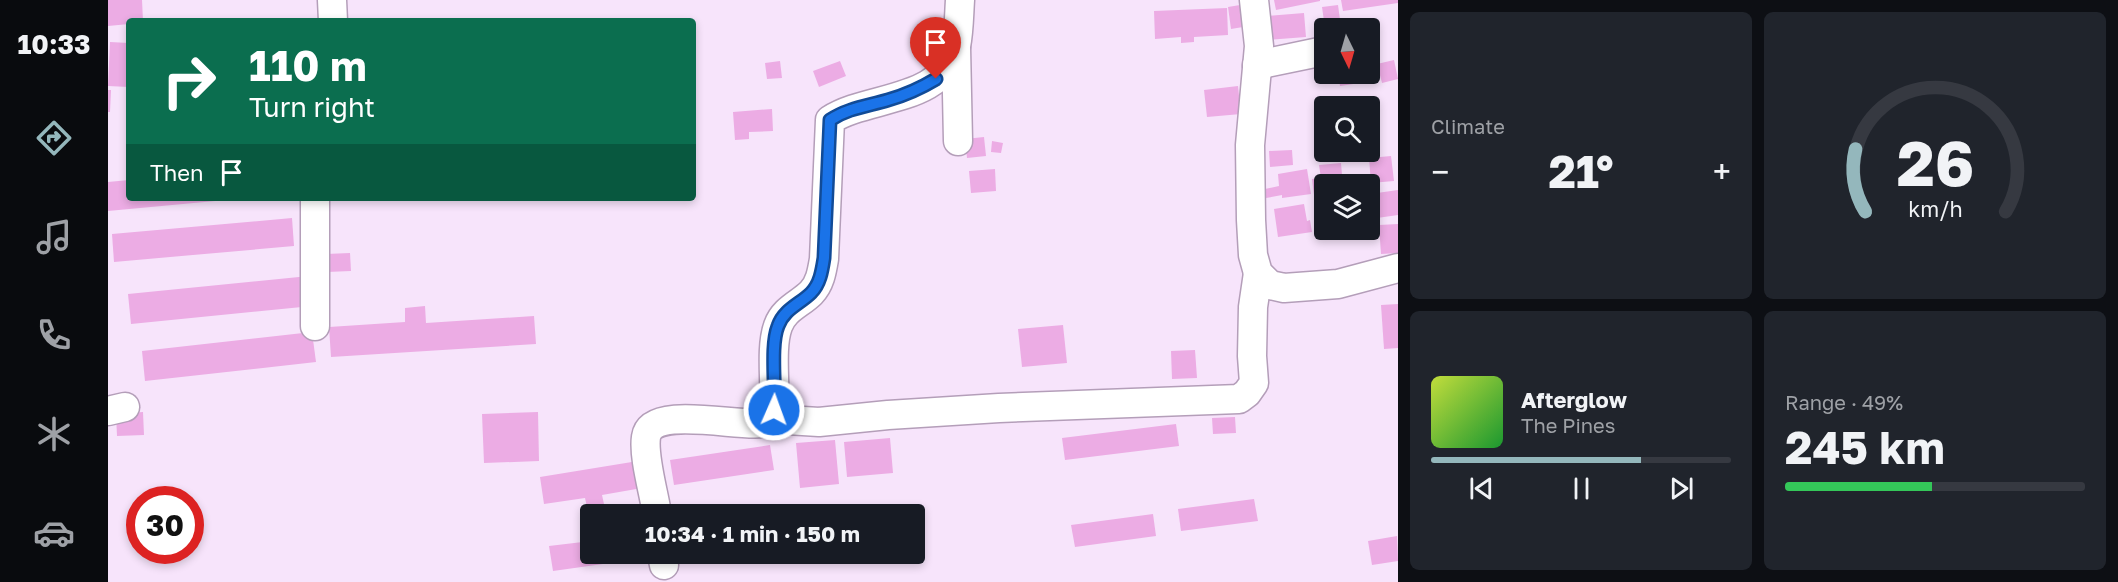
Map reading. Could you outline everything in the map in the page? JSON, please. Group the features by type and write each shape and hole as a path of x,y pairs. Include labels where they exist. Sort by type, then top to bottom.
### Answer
{"street":[{"path":"332,0 333,18"},
{"path":"958,141 956,47 960,0"},
{"path":"655,504 646,451 646,435 651,427 663,421 725,421 752,424 763,423 771,419 819,422 988,409 1239,399 1247,393 1254,383 1253,307 1258,273 1252,243 1250,146 1259,46 1254,0"},
{"path":"771,419 774,410 774,348 777,327 791,308 810,294 822,273 830,120 856,107 914,92 936,79 950,63 956,47"},
{"path":"1257,65 1314,53"},
{"path":"315,201 315,326"},
{"path":"1258,273 1270,285 1284,288 1338,284 1398,268"}],"building":[{"path":"108,0 142,0 143,18 126,18 126,24 108,26"},
{"path":"1274,0 1320,0 1320,1 1276,10"},
{"path":"1341,0 1398,0 1398,3 1343,11"},
{"path":"1246,4 1249,26 1231,29 1228,7"},
{"path":"1338,5 1340,18 1324,18 1322,7"},
{"path":"1227,8 1228,35 1194,37 1194,42 1181,43 1181,37 1155,39 1154,11"},
{"path":"1304,13 1306,37 1268,40 1266,16"},
{"path":"110,42 126,43 126,87 108,86"},
{"path":"1394,60 1398,79 1382,83 1380,63"},
{"path":"780,61 782,78 767,79 765,63"},
{"path":"840,61 846,76 819,87 813,71"},
{"path":"1238,86 1241,114 1207,117 1204,90"},
{"path":"108,90 111,90 110,112 108,112"},
{"path":"772,109 773,131 749,132 749,139 735,140 733,112"},
{"path":"984,137 986,156 967,158 965,139"},
{"path":"992,141 1003,143 1001,153 991,152"},
{"path":"1292,150 1293,165 1270,167 1269,151"},
{"path":"1391,156 1394,181 1380,182 1380,174 1370,174 1369,162 1380,162 1380,157"},
{"path":"1341,163 1342,174 1320,174 1319,165"},
{"path":"995,169 996,191 971,193 969,171"},
{"path":"1307,169 1311,194 1266,198 1265,189 1279,186 1278,174"},
{"path":"126,180 126,201 215,201 108,211 108,182"},
{"path":"1398,190 1398,215 1380,218 1380,193"},
{"path":"1304,204 1312,232 1278,237 1274,209"},
{"path":"292,218 294,246 114,262 112,234"},
{"path":"1398,224 1398,253 1381,254 1380,225"},
{"path":"350,253 351,271 327,272 326,254"},
{"path":"309,276 312,306 131,324 128,294"},
{"path":"1398,304 1398,348 1384,349 1381,305"},
{"path":"425,306 426,323 534,316 536,344 331,357 329,327 405,322 405,308"},
{"path":"1063,325 1067,363 1022,367 1018,329"},
{"path":"312,332 316,362 145,381 142,351"},
{"path":"1195,350 1197,378 1172,379 1171,351"},
{"path":"143,412 144,435 117,436 116,414"},
{"path":"538,412 539,461 484,463 482,414"},
{"path":"1235,417 1236,433 1213,434 1212,418"},
{"path":"1176,424 1179,446 1065,460 1062,438"},
{"path":"890,438 893,473 847,477 844,442"},
{"path":"835,440 839,484 800,488 796,443"},
{"path":"770,445 774,470 674,485 670,460"},
{"path":"638,461 642,488 602,495 604,504 586,504 585,498 544,504 540,477"},
{"path":"1254,499 1258,521 1181,531 1178,509"},
{"path":"1153,514 1156,536 1075,547 1071,525"},
{"path":"1397,536 1398,561 1372,565 1368,541"},
{"path":"580,542 580,564 603,564 553,571 549,546"}],"route":[{"path":"774,410 776,387 774,348 777,327 791,308 810,294 822,273 830,120 856,107 914,92 936,79"}]}
